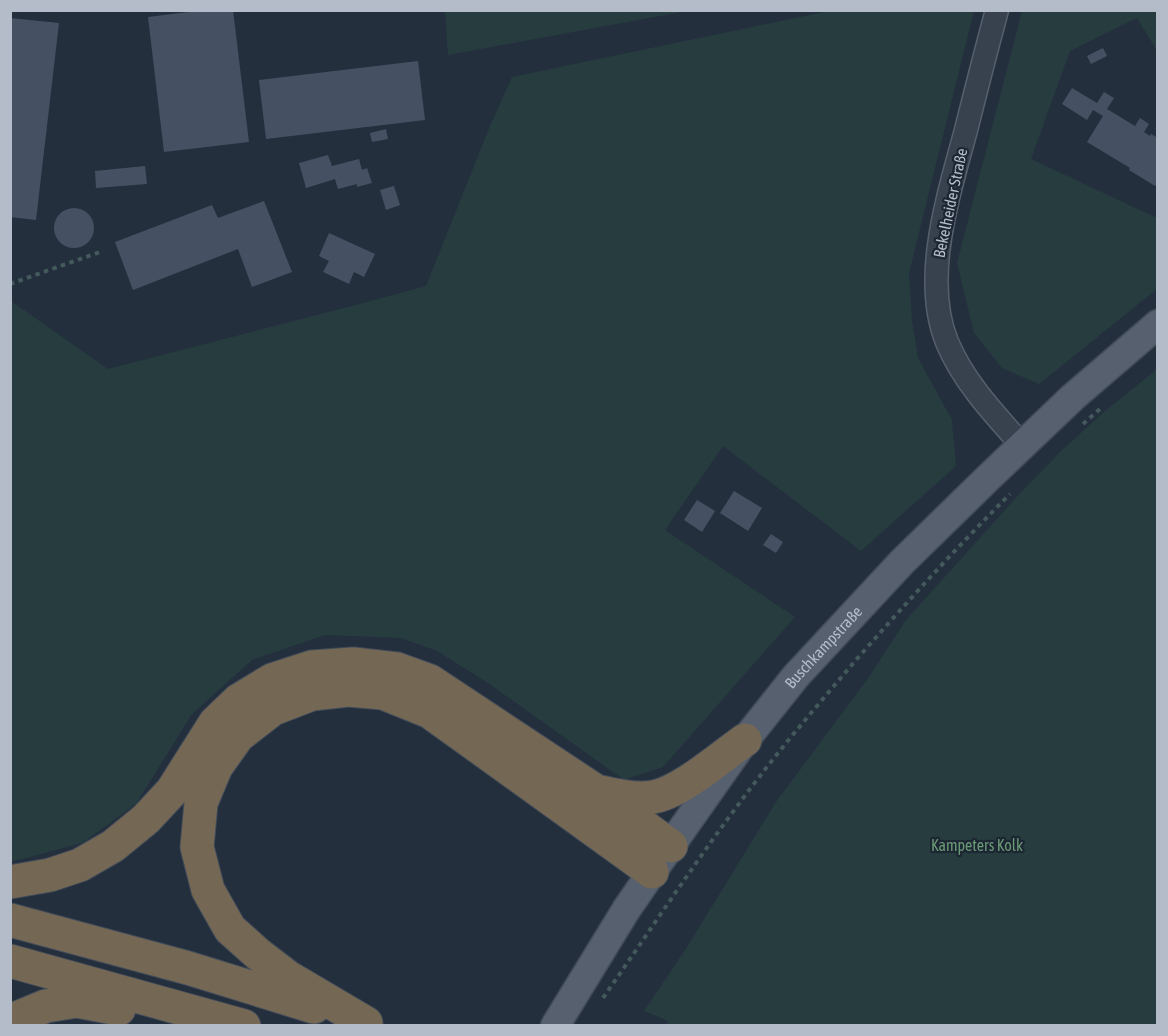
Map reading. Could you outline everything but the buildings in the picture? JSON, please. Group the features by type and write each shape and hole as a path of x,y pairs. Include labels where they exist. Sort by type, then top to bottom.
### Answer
{"highway":[{"path":"10,882 50,875 80,865 113,846 146,819 172,791 215,723 239,700 272,680 312,667 353,664 397,669 430,681 596,791 671,846"},
{"path":"370,1024 288,977 258,954 230,928 208,890 197,847 201,803 216,766 238,736 273,710 312,693 348,690 383,693 430,712 652,872"},
{"path":"596,791 623,797 653,797 676,789 745,740"},
{"path":"10,920 188,968 370,1024"},
{"path":"10,961 243,1026"},
{"path":"10,1021 46,1006 77,1001 137,1012 180,1026"}],"main road":[{"name":"Buschkampstraße","path":"558,1019 652,872 745,740 796,676 902,562 1022,445 1158,324"}],"street":[{"name":"Bekelheider Straße","path":"997,10 940,238 937,290 942,329 958,365 993,413 1022,445"}],"path":[{"path":"10,284 103,251"},
{"path":"601,1002 742,800 806,720 888,624 973,531 1016,489"}],"green space":[{"path":"445,10 687,11 448,55"},
{"path":"834,10 974,11 909,273 912,320 918,358 952,420 956,466 861,551 723,446 665,530 795,617 663,767 624,780 488,683 437,651 401,638 325,635 252,660 192,714 136,804 82,843 11,862 11,301 108,369 426,286 512,77"},
{"path":"1022,11 1158,11 1157,51 1137,18 1070,51 1031,159 1157,218 1157,289 1039,384 1002,368 974,333 957,263"},
{"name":"Kampeters Kolk","path":"1157,369 1157,1025 666,1026 668,1021 644,1011 687,947 776,802 869,677 906,620 1062,450"}]}
